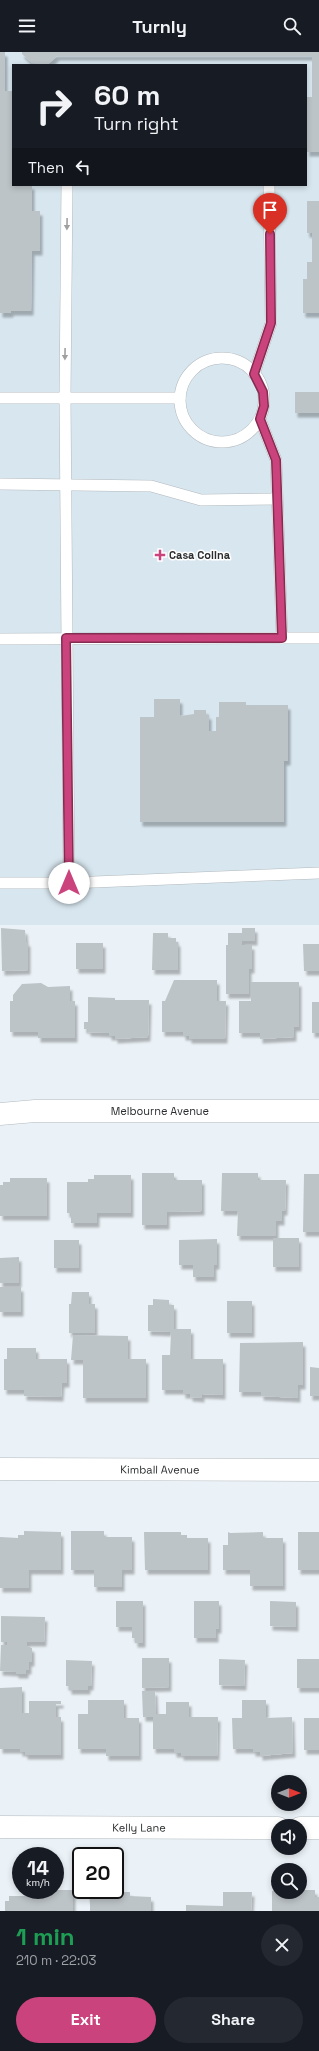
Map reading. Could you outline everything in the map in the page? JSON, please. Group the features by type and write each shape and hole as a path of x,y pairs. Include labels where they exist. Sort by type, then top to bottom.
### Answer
{"street":[{"name":"Melbourne Avenue","path":"0,1114 35,1111 319,1111"},
{"name":"Kimball Avenue","path":"0,1469 319,1470"},
{"name":"Kelly Lane","path":"0,1827 271,1828"},
{"path":"307,1828 319,1828"}],"lane":[{"path":"68,186 65,397 69,883"},
{"path":"254,374 271,323 269,186"},
{"path":"225,358 238,361 250,369 254,374 263,392 264,406 260,419 251,430 240,438 226,442 212,441 200,436 189,426 183,414 180,398 182,386 189,375 199,365 211,359 225,358"},
{"path":"0,398 180,398"},
{"path":"260,419 276,460 276,499 282,638"},
{"path":"0,484 151,486 201,500 276,499"},
{"path":"0,639 319,638"},
{"path":"0,883 69,883 319,873"}],"shaded area":[{"name":"Casa Colina","path":"0,52 319,52 319,925 0,925"}],"building":[{"path":"0,52 5,52 5,91 12,91 12,186 32,186 32,211 40,211 40,251 32,251 31,311 11,311 11,313 0,313"},
{"path":"22,52 319,52 319,152 307,152 307,97 312,97 312,56 57,56 48,64 32,63 22,54"},
{"path":"307,201 319,201 319,313 303,313 303,279 307,279 307,262 312,262 312,233 307,233"},
{"path":"295,392 319,392 319,413 295,413"},
{"path":"154,699 180,699 180,716 194,714 194,710 206,710 206,715 209,715 209,731 216,731 216,717 219,717 219,702 246,702 246,705 288,705 288,761 284,761 284,822 140,822 140,717 154,717"},
{"path":"1,928 25,930 26,942 28,942 28,970 2,971"},
{"path":"242,928 255,928 255,941 242,941 242,945 252,945 252,969 249,969 249,994 226,994 226,945 228,945 228,933 242,933"},
{"path":"153,933 168,933 168,938 176,938 176,942 178,942 178,970 152,970"},
{"path":"76,943 103,943 103,969 76,969"},
{"path":"303,944 319,944 319,971 304,971"},
{"path":"174,980 217,980 217,1001 226,1001 225,1039 189,1039 189,1036 183,1036 183,1032 162,1032 162,1001 165,1001"},
{"path":"251,982 299,982 299,1027 294,1027 294,1037 260,1039 260,1033 239,1033 239,1001 251,1001"},
{"path":"41,983 48,987 70,986 70,1001 75,1001 75,1038 38,1038 38,1032 10,1032 10,1001 13,1001 13,995 22,984"},
{"path":"88,997 115,998 115,1000 149,1000 148,1037 115,1039 115,1036 109,1036 109,1033 88,1032 88,1029 84,1029 84,1022 88,1022"},
{"path":"312,1002 319,1002 319,1033 312,1033"},
{"path":"142,1173 174,1173 174,1180 202,1180 202,1211 167,1212 167,1225 142,1225"},
{"path":"222,1173 258,1173 258,1180 286,1180 285,1211 282,1211 282,1221 276,1221 276,1236 237,1236 238,1211 221,1211"},
{"path":"304,1174 319,1174 319,1232 303,1232"},
{"path":"94,1175 131,1175 131,1213 97,1213 97,1223 71,1223 71,1213 67,1213 67,1182 88,1182 88,1179 94,1179"},
{"path":"10,1178 47,1178 47,1216 0,1216 0,1185 3,1185 3,1182 10,1182"},
{"path":"273,1238 299,1238 299,1267 273,1267"},
{"path":"217,1239 217,1265 214,1265 214,1277 193,1277 193,1265 179,1265 179,1240"},
{"path":"54,1240 79,1240 79,1268 54,1268"},
{"path":"19,1257 19,1283 0,1283 0,1258"},
{"path":"0,1287 21,1287 21,1312 0,1312"},
{"path":"72,1292 89,1292 89,1304 95,1304 95,1333 69,1333 69,1304 71,1304"},
{"path":"153,1299 169,1300 169,1305 174,1305 174,1329 191,1329 191,1359 223,1359 223,1395 202,1394 202,1398 190,1397 190,1394 183,1394 183,1390 162,1390 162,1355 170,1355 171,1332 148,1331 148,1305 153,1305"},
{"path":"227,1301 252,1301 252,1333 227,1333"},
{"path":"73,1335 128,1336 128,1359 146,1359 146,1398 83,1398 83,1360 71,1360"},
{"path":"303,1342 303,1385 298,1385 298,1398 261,1396 261,1392 239,1392 240,1343"},
{"path":"7,1348 36,1348 36,1359 67,1359 67,1383 62,1383 61,1397 24,1396 24,1390 4,1390 4,1359 7,1359"},
{"path":"310,1367 319,1368 319,1396 310,1396"},
{"path":"24,1531 61,1532 61,1570 29,1570 29,1588 0,1588 0,1537 18,1538 18,1535 24,1535"},
{"path":"71,1531 104,1531 104,1537 132,1537 132,1570 122,1570 122,1587 94,1587 94,1570 71,1570"},
{"path":"144,1532 181,1532 181,1535 187,1535 187,1538 208,1538 208,1570 145,1570"},
{"path":"228,1532 263,1532 263,1538 283,1538 283,1586 250,1586 250,1570 223,1570 223,1545 228,1545"},
{"path":"298,1532 319,1532 319,1570 298,1570"},
{"path":"116,1601 143,1601 143,1643 135,1643 135,1638 132,1638 132,1627 116,1627"},
{"path":"194,1601 219,1601 219,1629 216,1629 216,1638 194,1638"},
{"path":"270,1601 296,1602 296,1627 270,1626"},
{"path":"1,1616 45,1617 44,1642 27,1642 27,1646 32,1648 32,1662 29,1662 29,1670 26,1670 26,1674 0,1671 1,1645 7,1645 7,1642 1,1642"},
{"path":"142,1658 169,1658 169,1687 142,1688"},
{"path":"219,1659 245,1660 244,1686 219,1685"},
{"path":"297,1659 319,1659 319,1688 297,1688"},
{"path":"66,1660 92,1661 91,1686 88,1686 88,1690 69,1690 69,1686 66,1686"},
{"path":"22,1687 22,1713 29,1713 29,1701 61,1701 61,1704 56,1704 56,1717 61,1717 61,1755 25,1755 25,1752 20,1752 20,1749 0,1749 0,1688"},
{"path":"142,1691 155,1691 156,1714 166,1714 166,1702 189,1702 189,1717 218,1717 217,1756 181,1756 181,1753 174,1753 174,1749 153,1749 153,1717 143,1717"},
{"path":"88,1700 124,1700 124,1718 139,1718 139,1756 106,1756 106,1749 78,1749 78,1714 88,1714"},
{"path":"242,1700 266,1700 266,1718 292,1717 293,1753 260,1756 260,1752 253,1752 253,1749 233,1749 232,1718 242,1718"},
{"path":"304,1718 319,1718 319,1750 304,1750"},
{"path":"64,1890 72,1890 73,1911 5,1911 5,1901 9,1901 9,1896 12,1896 12,1899 64,1899"},
{"path":"307,1890 315,1890 315,1897 319,1897 319,1911 272,1911 272,1899 307,1899"},
{"path":"124,1892 130,1892 130,1896 151,1897 151,1911 90,1911 90,1899 124,1899"},
{"path":"223,1892 252,1892 251,1911 186,1911 186,1905 223,1906"}],"place":[{"name":"Casa Colina","path":"160,555"}],"route":[{"path":"69,883 66,638 282,638 276,499 276,460 260,419 264,406 263,392 258,379 254,374 271,323 270,234"}]}
